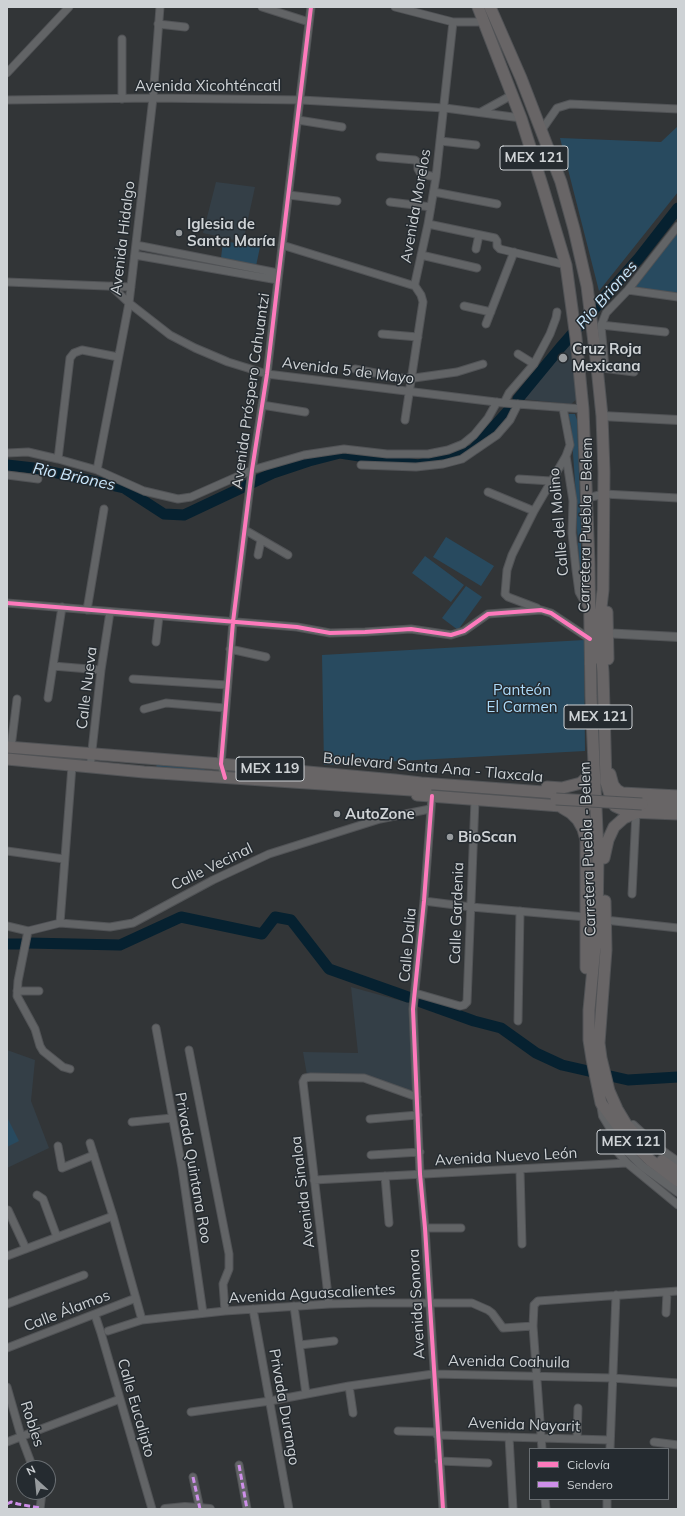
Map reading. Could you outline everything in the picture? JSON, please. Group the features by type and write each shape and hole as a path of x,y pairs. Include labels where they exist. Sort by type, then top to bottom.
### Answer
{"main road":[{"name":"Carretera Puebla - Belem","path":"478,7 521,118 566,265 576,338 583,409 589,563 588,608 598,635"},
{"name":"Carretera Puebla - Belem","path":"491,7 561,182 574,229 589,304 597,325 601,368 604,472 603,590 591,696 594,766 603,796 606,950 599,1043 596,1058"},
{"path":"586,471 588,476 594,479 601,477 604,472"},
{"path":"587,503 596,501 601,503 604,508"},
{"path":"589,563 604,672 606,782 603,796"},
{"name":"Boulevard Santa Ana - Tlaxcala","path":"9,747 221,764 395,784 634,803"},
{"path":"144,772 145,758"},
{"name":"Boulevard Santa Ana - Tlaxcala","path":"7,759 90,768 226,778 371,786 395,784"},
{"path":"7,766 20,761"},
{"path":"557,797 569,787 580,783 589,776 594,766"},
{"path":"395,784 412,794 475,800 567,796 578,807 587,822 591,835 591,930 597,962 601,1002"},
{"name":"Carretera Puebla - Belem","path":"603,796 598,853 597,903 589,1010 590,1040 607,1095 626,1124 656,1157 678,1172"},
{"path":"603,796 619,809 634,803 678,796"},
{"path":"557,797 578,807 603,796 678,814"},
{"path":"557,797 581,824 585,835 586,985 589,1010"},
{"path":"634,803 678,802"},
{"path":"634,803 678,807"},
{"path":"604,858 610,835 614,827 624,818 634,803"},
{"name":"Carretera Puebla - Belem","path":"607,1095 601,1103 627,1138 650,1160 678,1181"}],"street":[{"path":"7,73 69,7"},
{"name":"Avenida Hidalgo","path":"97,470 129,303 153,98 160,7"},
{"path":"262,7 309,22"},
{"name":"Avenida Próspero Cahuantzi","path":"226,778 221,764 233,622 252,472 267,374 311,7"},
{"path":"395,7 453,22 478,22"},
{"name":"Carretera Puebla - Belem","path":"472,7 478,22 491,42"},
{"name":"Avenida Morelos","path":"405,420 423,302 421,295 415,286 434,192 445,108 453,22"},
{"path":"158,24 185,27"},
{"path":"122,40 122,98"},
{"path":"481,112 512,95"},
{"name":"Avenida Xicohténcatl","path":"7,100 122,98 301,100 445,108 521,118"},
{"path":"541,131 557,108 570,104 678,109"},
{"path":"298,120 342,127"},
{"path":"440,141 476,145"},
{"path":"380,157 415,160 418,163 418,169 421,174 436,177"},
{"path":"434,192 497,204"},
{"path":"289,195 337,201"},
{"path":"390,202 431,207"},
{"path":"428,224 495,238 497,239 498,248 566,265"},
{"path":"597,325 608,310 628,290 678,226"},
{"path":"476,249 478,235"},
{"path":"136,245 238,265 278,276"},
{"path":"282,245 415,286"},
{"path":"158,259 160,250"},
{"path":"486,324 514,252"},
{"path":"135,255 236,273 278,276"},
{"path":"421,255 477,268"},
{"path":"196,266 197,257"},
{"path":"236,273 238,265"},
{"path":"7,282 131,287"},
{"name":"Avenida 5 de Mayo","path":"111,286 129,303 170,335 195,348 228,362 267,374 409,392 518,404 583,409"},
{"path":"628,290 678,297"},
{"path":"464,306 491,312"},
{"path":"7,452 28,452 58,459 97,470 144,491 178,499 191,497 252,472 304,455 344,449 387,454 428,454 448,450 463,444 474,435 500,402 509,394 534,364 550,334 556,318 556,312"},
{"path":"597,325 665,332"},
{"path":"382,334 418,337"},
{"path":"58,459 70,358 74,353 82,350 118,356"},
{"path":"518,354 534,364"},
{"path":"356,369 411,378 457,372 483,364"},
{"path":"601,368 634,372"},
{"path":"361,465 416,467 443,464 462,459 497,435 510,420 518,404"},
{"path":"262,405 305,412"},
{"name":"Calle del Molino","path":"541,610 508,597 505,594 507,570 512,555 534,511 566,456 570,445 563,408"},
{"path":"602,416 678,420"},
{"name":"Calle del Molino","path":"566,456 573,501 572,533 579,592 588,608"},
{"path":"7,475 38,479"},
{"path":"519,479 551,481"},
{"path":"488,492 534,511"},
{"path":"587,503 604,494 678,498"},
{"path":"87,610 104,509"},
{"path":"245,530 288,555"},
{"path":"258,555 261,540"},
{"path":"7,603 297,627 330,633 411,629 451,635 464,631 488,614 541,610 598,635 678,637"},
{"path":"48,698 62,608"},
{"name":"Calle Nueva","path":"90,768 110,612"},
{"path":"156,642 159,616"},
{"path":"230,650 266,657"},
{"path":"53,666 102,670"},
{"path":"133,679 227,685"},
{"path":"9,747 17,699"},
{"path":"144,709 166,703 225,708"},
{"path":"60,923 72,766"},
{"name":"Calle Dalia","path":"416,1097 413,1009 424,901 432,796"},
{"name":"Calle Gardenia","path":"415,994 460,1006 467,1002 475,800"},
{"path":"632,894 634,803"},
{"name":"Calle Vecinal","path":"7,926 28,931 60,923 110,927 134,923 213,880 269,854 380,819 430,809"},
{"path":"7,851 64,859"},
{"path":"424,901 470,907 586,917"},
{"path":"518,1021 520,911"},
{"path":"605,920 678,928"},
{"path":"28,931 18,981 17,996 21,1006 35,1029 40,1046 52,1059 63,1067 70,1069"},
{"path":"17,991 39,991"},
{"name":"Privada Quintana Roo","path":"156,1028 182,1168 203,1313"},
{"path":"189,1050 229,1254 229,1269 222,1284 225,1310"},
{"name":"Avenida Sinaloa","path":"329,1304 314,1180 304,1082 305,1078 364,1078 416,1097"},
{"path":"607,1095 649,1140 678,1162"},
{"name":"Avenida Sonora","path":"416,1097 443,1509"},
{"name":"Carretera Puebla - Belem","path":"601,1103 603,1116 615,1137 642,1166 678,1192"},
{"path":"370,1119 418,1115"},
{"path":"132,1122 172,1118"},
{"path":"615,1137 616,1150 626,1163 678,1205"},
{"path":"90,1143 113,1216 142,1320"},
{"path":"58,1146 62,1168 94,1155"},
{"path":"371,1155 420,1152"},
{"name":"Avenida Nuevo León","path":"314,1180 520,1170 626,1163"},
{"path":"520,1170 522,1244"},
{"path":"385,1176 389,1223"},
{"path":"37,1195 43,1200 58,1237"},
{"path":"8,1210 26,1249"},
{"path":"7,1256 113,1216"},
{"path":"425,1228 461,1228"},
{"path":"7,1304 84,1275"},
{"path":"542,1448 534,1326 534,1306 538,1301 678,1291"},
{"path":"666,1313 667,1292"},
{"path":"610,1448 616,1295"},
{"name":"Calle Álamos","path":"7,1348 136,1298"},
{"name":"Avenida Aguascalientes","path":"108,1331 142,1320 225,1310 329,1304 429,1302 472,1303 492,1313 502,1328 534,1326"},
{"path":"294,1306 306,1394"},
{"name":"Privada Durango","path":"253,1309 289,1509"},
{"name":"Calle Eucalipto","path":"95,1315 152,1509"},
{"path":"300,1345 334,1341"},
{"name":"Avenida Coahuila","path":"191,1412 270,1401 349,1386 433,1374 537,1375 613,1378 678,1383"},
{"path":"349,1386 354,1413"},
{"name":"Robles","path":"7,1387 21,1436 31,1460"},
{"path":"7,1442 120,1399"},
{"path":"577,1439 578,1408"},
{"name":"Avenida Nayarit","path":"398,1431 437,1434 610,1440"},
{"path":"509,1437 513,1509"},
{"path":"654,1442 678,1445"},
{"path":"439,1461 488,1464"},
{"path":"239,1465 247,1509"},
{"path":"193,1477 200,1509"},
{"path":"165,1509 185,1507 210,1509"}],"shaded area":[{"path":"216,182 255,187 243,242 203,233"},
{"name":"Cruz Roja Mexicana","path":"570,341 577,399 571,404 522,399"},
{"path":"351,987 409,1003 413,1091 360,1077 307,1075 303,1052 358,1053"},
{"path":"7,1050 35,1060 31,1101 49,1148 7,1168"}],"green space":[{"path":"678,126 678,192 599,291 560,138 661,142"},
{"path":"678,232 678,293 634,288"},
{"path":"223,241 260,247 256,266 221,258"},
{"path":"568,414 575,414 577,420 581,531 581,591 571,425"},
{"path":"446,537 494,566 481,586 433,557"},
{"path":"425,556 464,585 451,602 412,573"},
{"path":"466,586 482,597 458,630 442,618"},
{"name":"Panteón El Carmen","path":"584,640 585,751 324,765 322,655"},
{"path":"17,755 77,758 77,763"},
{"path":"157,762 204,766 205,772 156,769"},
{"path":"7,1117 19,1141 7,1147"}],"waterway":[{"name":"Rio Briones","path":"518,399 560,348 639,258 678,208"},
{"name":"Rio Briones","path":"7,465 34,468 124,488 164,514 184,515 273,473 309,461 340,453 418,465 473,450 509,410"},
{"path":"28,943 120,945 181,917 262,934 275,917 291,920 329,969 408,997"},
{"path":"7,944 22,944"},
{"path":"421,1002 474,1021 501,1028 536,1053 562,1065 628,1080 678,1077"}],"marked path":[{"path":"239,1465 247,1509"},
{"path":"193,1477 200,1509"},
{"path":"7,1504 11,1502 40,1508"}],"cycle path":[{"path":"225,778 221,764 233,622 252,470 267,374 311,7"},
{"path":"7,603 297,627 330,633 411,629 451,635 464,631 488,614 541,610 551,613 590,639"},
{"path":"432,796 424,901 413,1009 420,1174 425,1228 443,1509"}],"place":[{"name":"Iglesia de Santa María","path":"179,233"},
{"name":"Cruz Roja Mexicana","path":"563,358"},
{"name":"AutoZone","path":"337,814"},
{"name":"BioScan","path":"450,837"}]}
